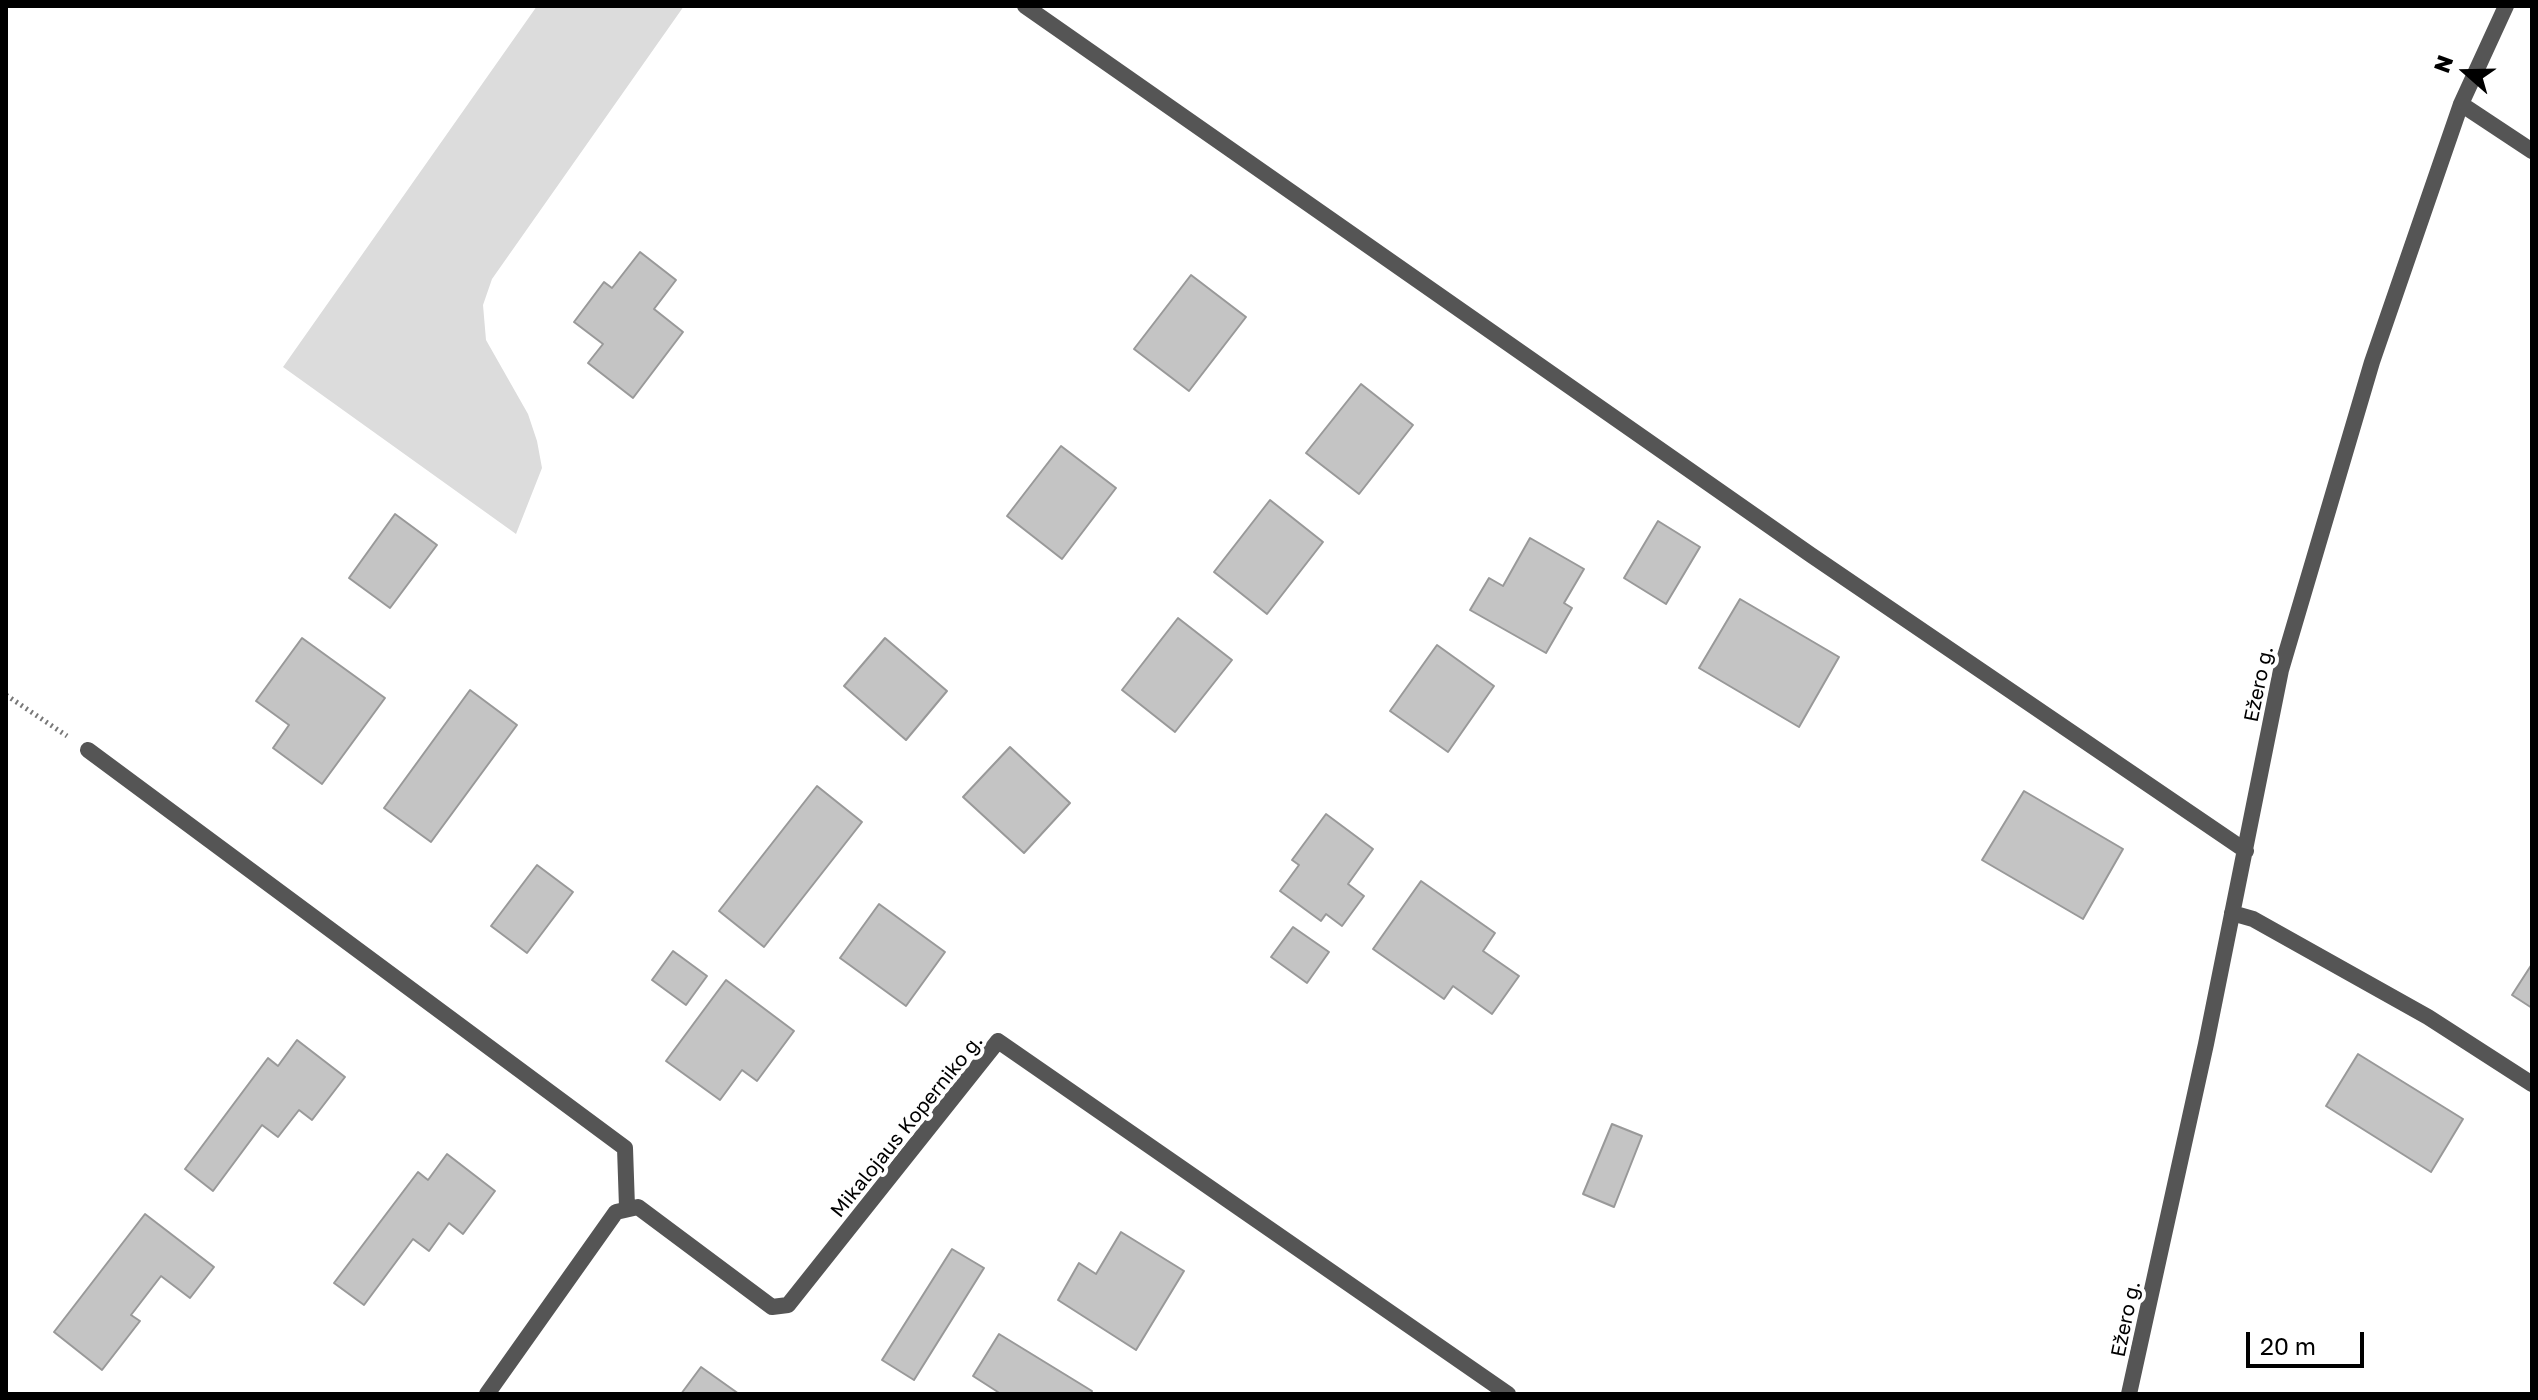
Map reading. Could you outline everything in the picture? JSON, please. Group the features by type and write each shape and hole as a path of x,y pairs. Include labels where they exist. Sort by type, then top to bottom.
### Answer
{"street":[{"path":"1025,6 1811,555 2246,851"},
{"name":"Ežero g.","path":"2129,1394 2246,851 2281,670 2372,362 2461,104 2506,6"},
{"path":"2461,104 2532,151"},
{"path":"88,750 625,1148 627,1207 616,1212 487,1394"},
{"path":"2232,913 2253,919 2428,1017 2532,1084"},
{"name":"Mikalojaus Koperniko g.","path":"627,1207 638,1207 772,1307 788,1305 998,1041 1508,1394"}],"path":[{"path":"6,695 88,750"}],"shaded area":[{"path":"537,6 684,6 492,279 483,305 486,340 528,414 542,468 516,534 283,367"}],"building":[{"path":"640,252 676,280 654,309 683,332 633,398 588,363 603,344 574,322 604,282 612,288"},
{"path":"1191,275 1246,317 1189,391 1134,349"},
{"path":"1361,384 1413,425 1359,494 1306,453"},
{"path":"1061,446 1116,488 1062,559 1007,516"},
{"path":"1270,500 1323,542 1267,614 1214,572"},
{"path":"395,514 437,545 390,608 349,578"},
{"path":"1658,521 1700,547 1666,604 1624,578"},
{"path":"1530,538 1584,569 1564,603 1572,608 1546,653 1470,610 1489,578 1503,586"},
{"path":"1740,599 1839,657 1799,727 1699,668"},
{"path":"1178,618 1232,660 1175,732 1122,690"},
{"path":"302,638 385,698 322,784 273,748 289,725 256,701"},
{"path":"885,638 947,691 906,740 844,686"},
{"path":"1437,645 1494,686 1448,752 1390,711"},
{"path":"470,690 517,725 431,842 384,808"},
{"path":"1010,747 1070,803 1024,853 963,797"},
{"path":"817,786 862,822 764,947 719,911"},
{"path":"2024,791 2123,849 2083,919 1982,860"},
{"path":"1326,814 1373,849 1348,884 1364,896 1342,926 1326,914 1321,921 1280,891 1299,865 1292,860"},
{"path":"537,865 573,892 527,953 491,926"},
{"path":"1421,881 1495,933 1483,951 1519,976 1492,1014 1453,986 1444,999 1373,949"},
{"path":"879,904 945,952 906,1006 840,958"},
{"path":"1293,927 1329,952 1307,983 1271,957"},
{"path":"673,951 707,976 686,1005 652,980"},
{"path":"2532,964 2532,1008 2512,995"},
{"path":"726,980 794,1031 757,1081 742,1070 720,1100 666,1061"},
{"path":"297,1040 345,1077 312,1120 299,1110 278,1137 262,1125 213,1191 185,1169 268,1058 278,1066"},
{"path":"2358,1054 2463,1119 2431,1172 2326,1106"},
{"path":"1612,1124 1642,1136 1614,1207 1583,1194"},
{"path":"447,1154 495,1191 463,1234 449,1223 429,1251 413,1239 364,1305 334,1283 418,1172 428,1180"},
{"path":"145,1214 214,1267 190,1298 161,1276 131,1315 140,1321 102,1370 54,1332"},
{"path":"1121,1232 1184,1271 1136,1350 1058,1300 1079,1263 1096,1274"},
{"path":"952,1249 984,1268 914,1380 882,1360"},
{"path":"999,1334 1092,1391 1091,1394 1001,1394 973,1376"},
{"path":"701,1367 739,1394 681,1394"}]}
